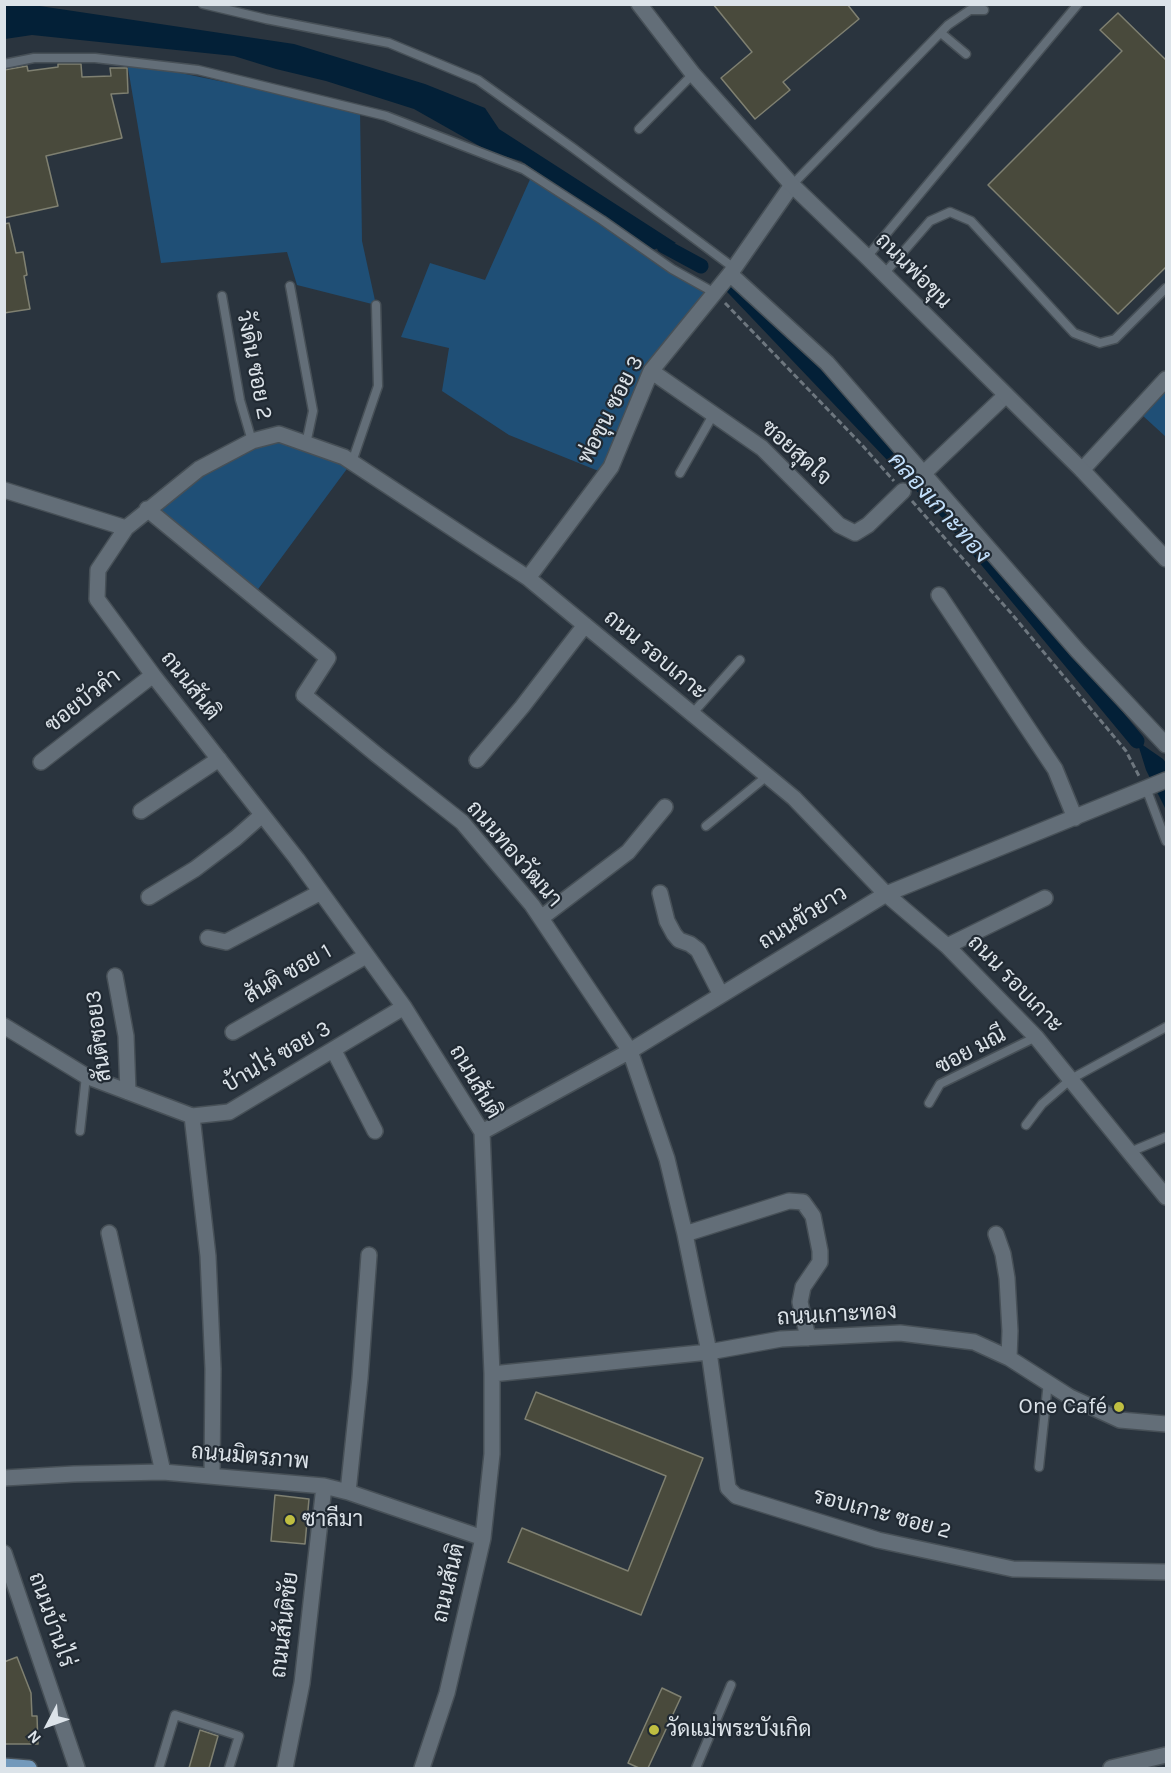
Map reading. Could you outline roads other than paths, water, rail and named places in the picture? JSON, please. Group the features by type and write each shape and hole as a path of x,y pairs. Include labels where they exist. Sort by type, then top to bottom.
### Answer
{"main road":[{"path":"4,1766 29,1768"}],"street":[{"name":"ถนนพ่อขุน","path":"645,9 693,74 792,185 1082,470 1167,559"},
{"path":"792,185 732,271 827,363 1077,650 1167,745"},
{"name":"พ่อขุน ซอย 3","path":"528,578 611,467 651,371 732,271"},
{"name":"ซอยสุดใจ","path":"651,371 762,448 839,525 855,533 868,525 903,491"},
{"path":"1082,470 1167,379"},
{"path":"923,474 1006,395"},
{"name":"ถนน รอบเกาะ","path":"126,528 199,469 252,441 279,434 344,457 352,462 528,578 794,798 886,894 947,946 1036,1037 1167,1197"},
{"path":"4,490 126,528"},
{"name":"ถนนทองวัฒนา","path":"147,509 328,658 304,695 377,756 462,822 532,904 630,1051 667,1159 709,1352"},
{"name":"ถนนสันติ","path":"126,528 98,570 97,599 321,892 404,1007 482,1132 492,1374 492,1454 483,1538 447,1694 423,1768"},
{"path":"939,595 1055,769 1075,818"},
{"path":"477,760 522,707 585,625"},
{"name":"ซอยบัวคำ","path":"40,762 153,675"},
{"path":"141,811 219,759"},
{"name":"ถนนขัวยาว","path":"482,1132 630,1051 886,894 1167,780"},
{"path":"541,918 628,852 665,807"},
{"path":"149,897 195,869 236,838 262,814"},
{"path":"208,938 226,942 321,892"},
{"path":"660,893 667,921 674,934 679,940 698,950 721,995"},
{"path":"947,946 1045,898"},
{"name":"สันติ ซอย 1","path":"233,1032 366,956"},
{"name":"สันติซอย3","path":"115,976 126,1036 128,1092"},
{"name":"บ้านไร่ ซอย 3","path":"4,1026 86,1076 192,1116 229,1113 404,1007"},
{"path":"334,1051 375,1131"},
{"path":"192,1116 208,1256 213,1369 212,1475"},
{"path":"685,1234 789,1201 803,1202 813,1215 820,1251 820,1262 803,1287 800,1302 808,1338"},
{"path":"109,1233 163,1472"},
{"path":"996,1234 1003,1254 1007,1278 1009,1358"},
{"path":"348,1492 360,1378 369,1255"},
{"name":"ถนนเกาะทอง","path":"492,1374 709,1352 781,1339 900,1333 974,1342 1009,1358 1070,1397 1120,1420 1167,1425"},
{"name":"รอบเกาะ ซอย 2","path":"709,1352 728,1488 736,1496 878,1540 1013,1569 1167,1572"},
{"name":"ถนนมิตรภาพ","path":"4,1478 163,1472 324,1486 483,1538"},
{"name":"ถนนสันติชัย","path":"285,1768 302,1683 324,1486"},
{"name":"ถนนบ้านไร่","path":"4,1553 77,1768"},
{"path":"1111,1768 1167,1755"}],"lane":[{"path":"203,4 389,43 478,80 581,154 732,271"},
{"path":"867,257 1078,4"},
{"path":"792,185 948,25 970,10 984,10"},
{"path":"941,33 966,54"},
{"path":"4,64 34,58 96,58 198,70 386,116 523,169 672,269 715,293"},
{"path":"639,129 693,74"},
{"path":"884,274 930,221 950,212 971,221 1074,333 1100,343 1115,339 1167,288"},
{"path":"290,286 313,411 306,444"},
{"name":"วังดิน ซอย 2","path":"222,296 240,400 252,441"},
{"path":"352,462 378,386 376,305"},
{"path":"680,473 713,415"},
{"path":"692,714 740,660"},
{"path":"706,826 767,776"},
{"path":"1146,788 1167,842"},
{"path":"1026,1125 1041,1104 1071,1079 1167,1027"},
{"name":"ซอย มณี","path":"929,1103 940,1084 1036,1037"},
{"path":"80,1131 86,1076"},
{"path":"1130,1152 1167,1137"},
{"path":"1039,1467 1048,1382"},
{"path":"696,1768 731,1685"},
{"path":"159,1768 175,1715 239,1736 229,1768"}],"waterway":[{"name":"คลองเกาะทอง","path":"664,246 701,266"},
{"name":"คลองเกาะทอง","path":"730,284 947,512 1137,741"}],"place":[{"name":"One Café","path":"1119,1407"},
{"name":"ซาลีมา","path":"290,1520"},
{"name":"วัดแม่พระบังเกิด","path":"654,1730"}]}
